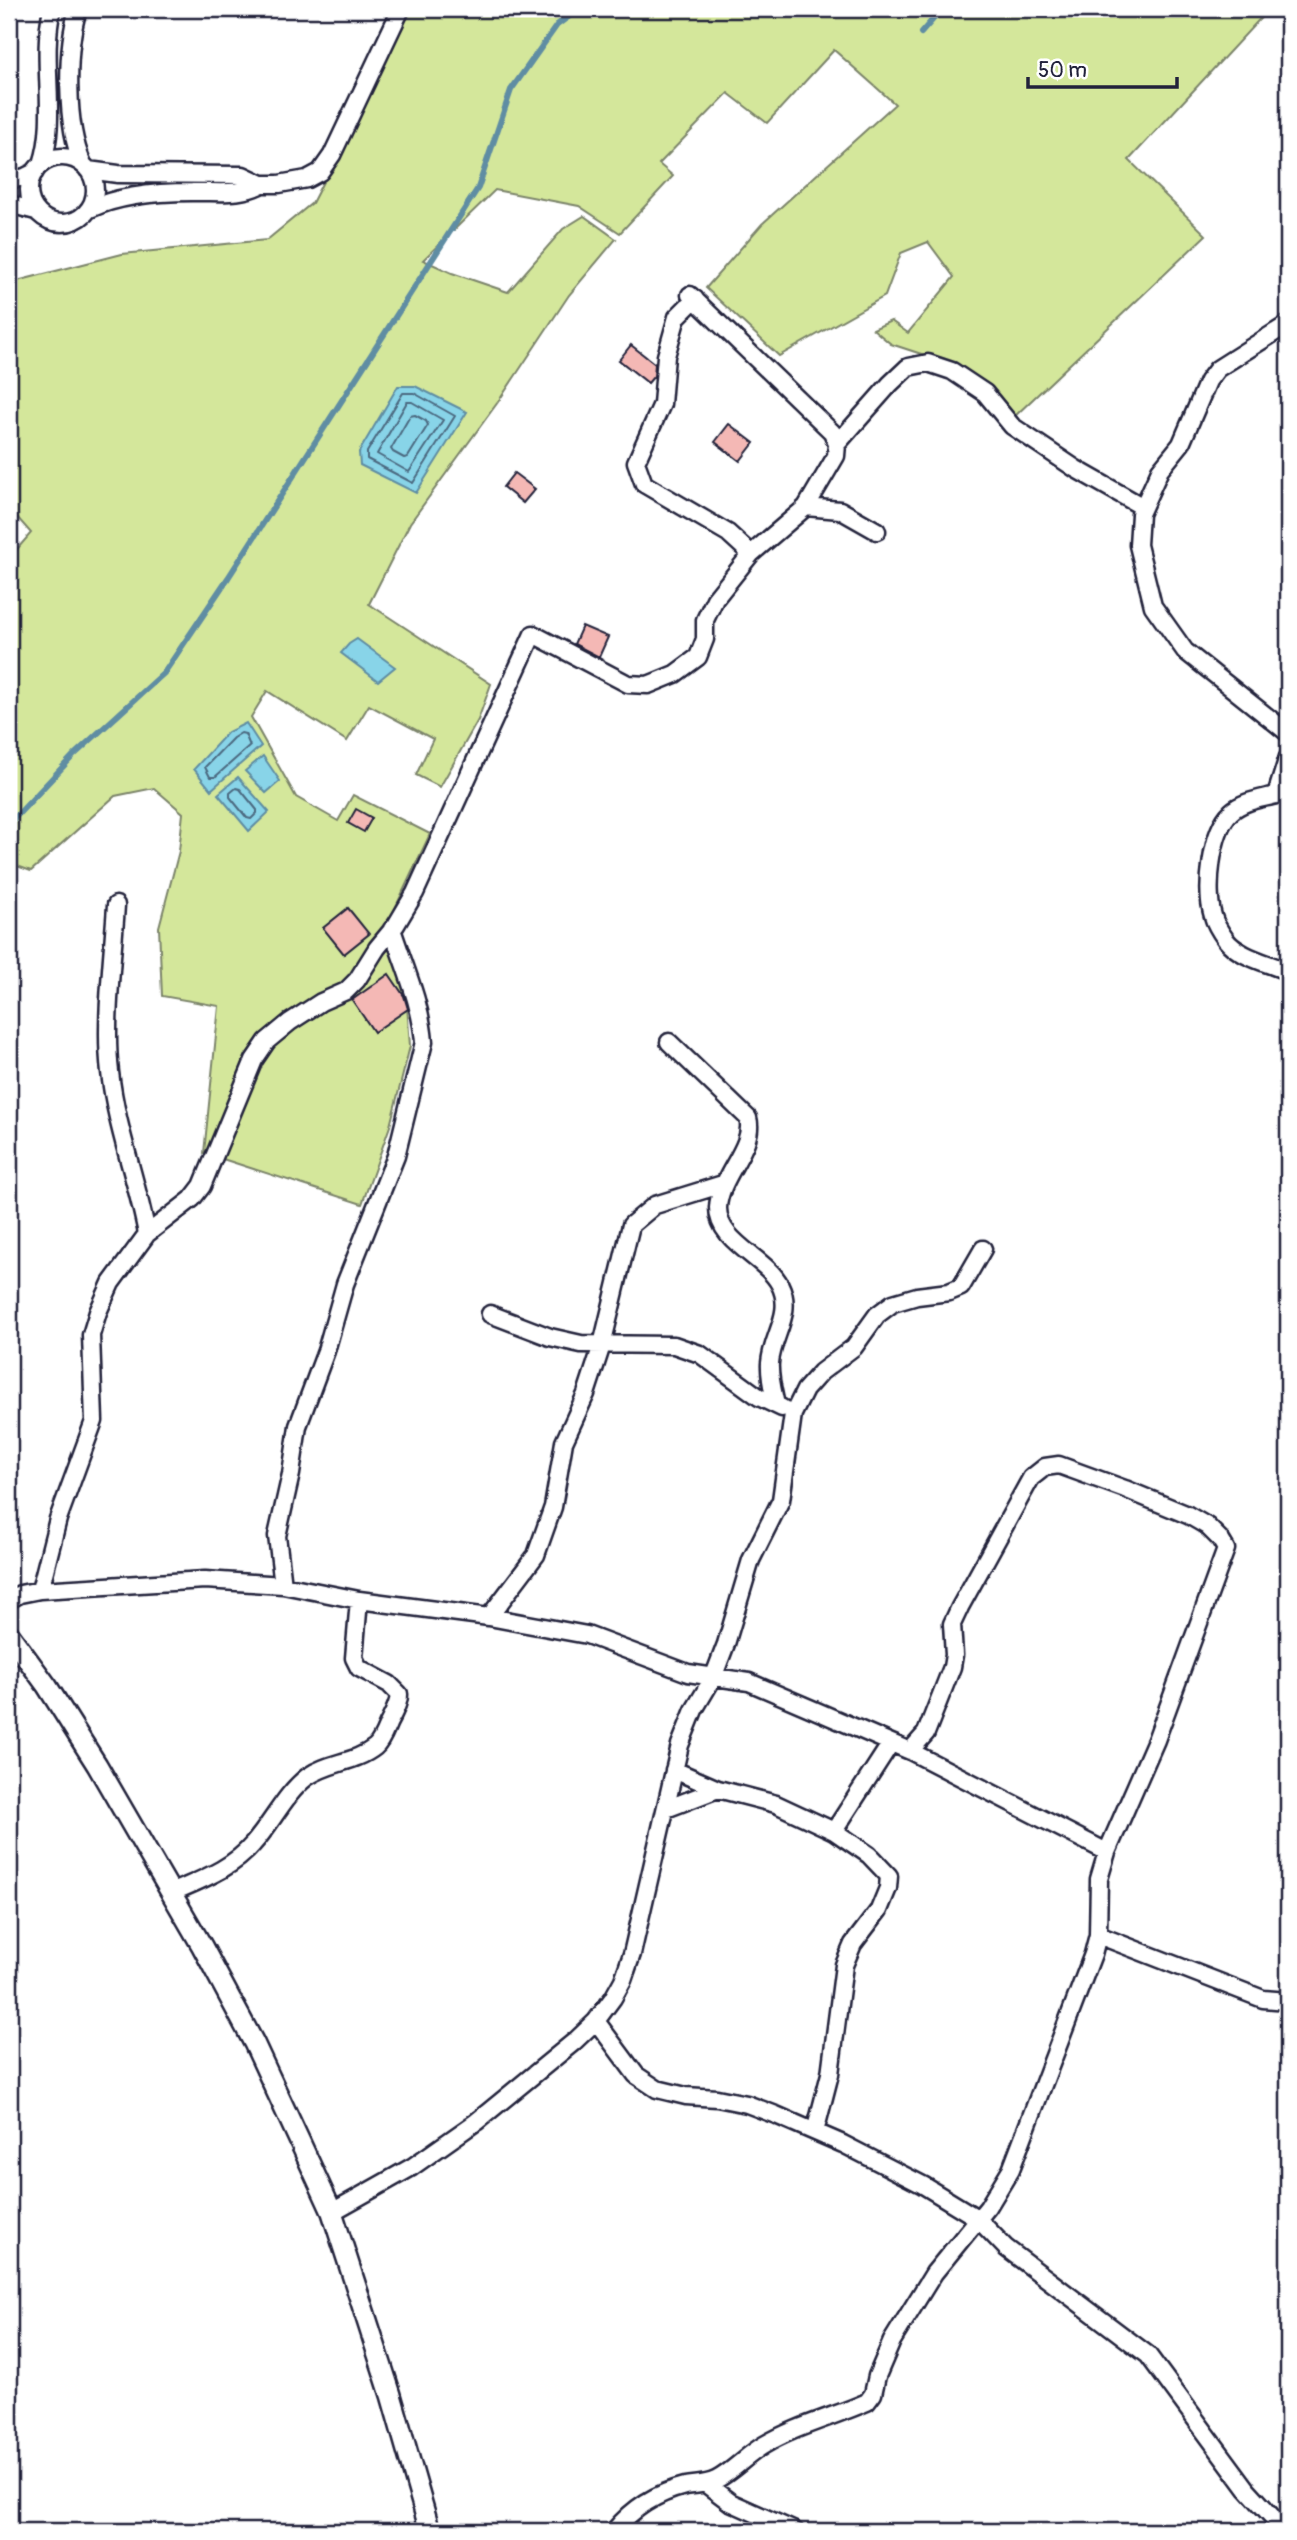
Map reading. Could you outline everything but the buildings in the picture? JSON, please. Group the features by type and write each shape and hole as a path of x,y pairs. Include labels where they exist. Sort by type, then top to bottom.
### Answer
{"street":[{"path":"36,211 29,191 49,135 46,61 52,9"},
{"path":"78,9 73,24 70,60 73,135 96,189 90,209"},
{"path":"9,204 36,211 44,218 64,223 111,201 187,192 245,191 262,184 307,179 320,172 332,155 401,9"},
{"path":"46,61 70,60"},
{"path":"9,180 25,177 51,159 61,157 71,158 86,167 118,174 243,175 262,184"},
{"path":"40,1590 58,1519 94,1421 91,1335 97,1312 111,1283 147,1234 192,1199 202,1186 254,1060 267,1041 321,1002 346,991 392,929 415,893 533,634 628,684 648,685 675,674 698,657 705,639 705,620 715,599 751,554 806,507 836,456 837,444 832,432 693,297 677,317 666,356 662,404 636,462 645,484 729,533 751,554"},
{"path":"1288,324 1217,369 1208,381 1181,444 1160,470 1140,514 1138,545 1153,607 1185,651 1288,733"},
{"path":"837,444 908,367 928,363 952,371 985,393 1012,426 1076,469 1143,507"},
{"path":"806,507 841,510 877,531"},
{"path":"1288,757 1282,794 1248,803 1233,810 1224,820 1211,868 1210,900 1213,918 1227,942 1288,972"},
{"path":"116,905 109,1068 121,1134 142,1205 147,1234"},
{"path":"283,1585 277,1536 291,1474 298,1426 326,1351 345,1283 396,1156 424,1042 416,1000 392,929"},
{"path":"669,1042 748,1118 751,1127 747,1140 723,1184 718,1209 724,1228 764,1265 779,1283 786,1301 784,1319 770,1362 776,1405"},
{"path":"489,1616 536,1555 553,1507 564,1442 586,1394 603,1345 631,1225 655,1205 723,1184"},
{"path":"332,2212 412,2166 476,2122 575,2041 596,2021 613,1998 632,1954 680,1745 694,1710 713,1678 726,1644 745,1575 781,1500 793,1414 805,1390 821,1372 854,1347 877,1315 893,1303 917,1296 949,1292 961,1287 983,1249"},
{"path":"490,1314 550,1337 581,1344 674,1345 700,1354 759,1396 793,1414"},
{"path":"614,2531 626,2517 651,2500 673,2489 706,2484 718,2479 763,2446 797,2428 867,2402 873,2395 877,2376 892,2341 934,2273 997,2194 1023,2141 1093,1954 1098,1935 1097,1897 1107,1852 1156,1740 1226,1549 1220,1539 1188,1515 1059,1465 1045,1467 1031,1478 960,1607 951,1636 954,1655 952,1667 936,1714 926,1733 911,1751"},
{"path":"9,1600 20,1594 40,1590 205,1580 283,1585 359,1600 489,1616 587,1635 688,1673 749,1682 911,1751 1107,1852"},
{"path":"171,1893 222,1870 251,1847 306,1778 331,1764 355,1758 377,1746 399,1700 398,1694 389,1684 359,1668 354,1658 359,1600"},
{"path":"9,1634 47,1686 97,1765 254,2043 332,2212 391,2395 430,2531"},
{"path":"834,1831 891,1743"},
{"path":"674,1770 718,1789 776,1804 834,1831 869,1855 889,1876 888,1888 879,1910 853,1944 844,1965 830,2074 815,2132"},
{"path":"666,1809 718,1789"},
{"path":"1098,1935 1263,1999 1288,2001"},
{"path":"596,2021 636,2075 657,2089 686,2096 747,2104 844,2144 923,2185 977,2218 1006,2248 1148,2356 1247,2488 1285,2531"},
{"path":"706,2484 730,2502 796,2531"}],"green space":[{"path":"412,9 1269,9 1129,160 1206,235 1015,416 980,379 958,366 891,344 873,329 891,321 908,333 954,277 928,242 901,253 885,296 779,356 706,288 762,224 895,104 834,50 767,123 728,93 659,164 673,176 620,233 579,206 495,190 423,260 508,292 563,229 584,216 616,239 569,295 498,402 410,523 369,604 491,684 478,720 440,787 416,775 433,739 369,705 347,741 267,691 251,717 296,797 338,821 353,795 430,834 390,919 388,945 406,992 410,1046 390,1126 362,1204 204,1153 219,1006 162,996 159,927 179,851 183,813 154,788 115,796 31,871 9,863 9,554 12,555 31,533 9,508 9,291 17,281 122,254 267,240 312,203"}],"water":[{"path":"398,386 415,386 467,412 416,493 360,465 359,452"},
{"path":"357,639 395,667 378,681 341,653"},
{"path":"246,723 261,746 211,790 194,769 228,732"},
{"path":"263,756 280,781 266,793 245,771"},
{"path":"238,777 269,812 249,831 218,794"}],"waterway":[{"path":"9,824 74,755 164,673 478,188 511,90 557,25 579,9"},
{"path":"921,33 942,9"}]}
